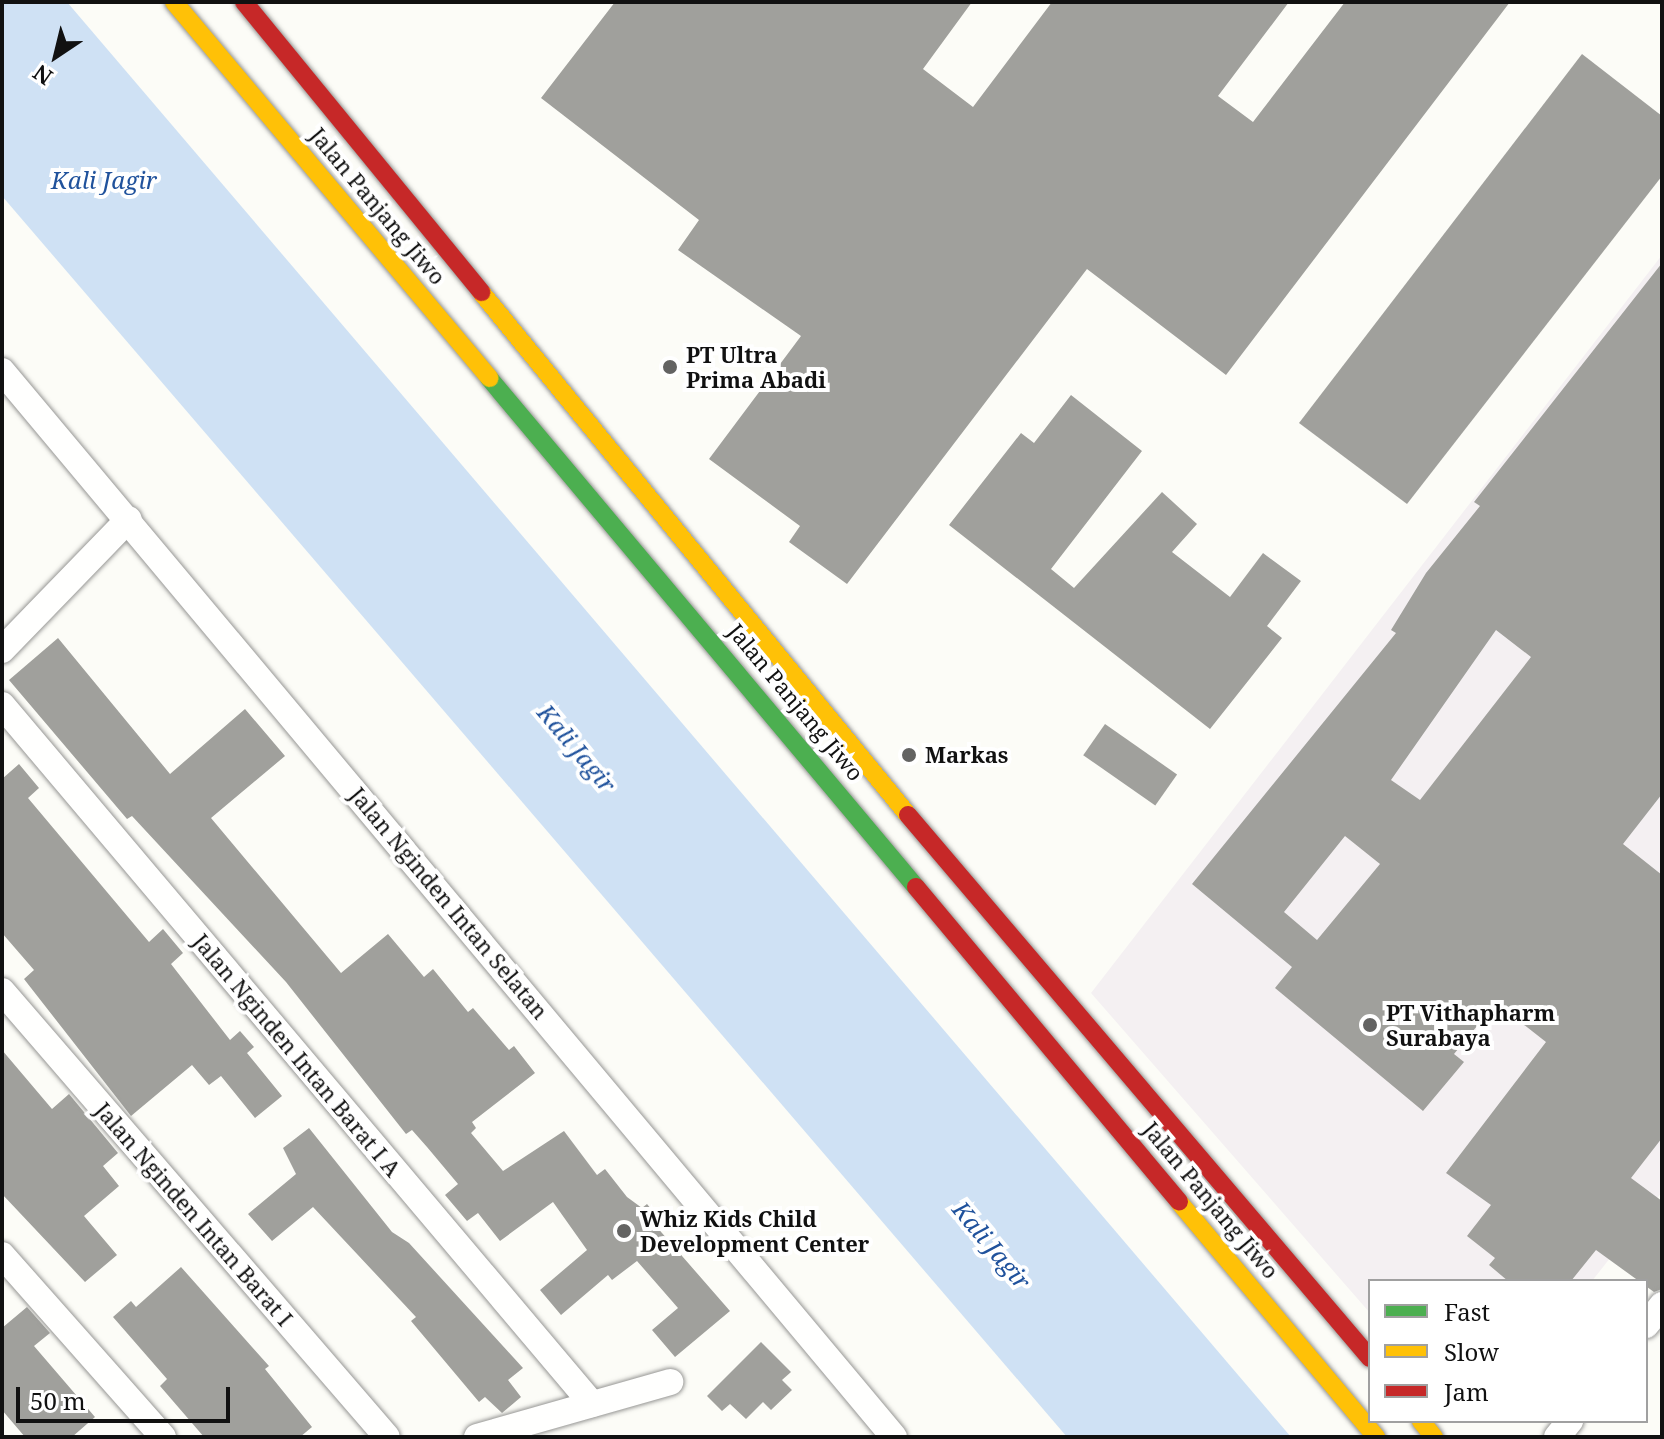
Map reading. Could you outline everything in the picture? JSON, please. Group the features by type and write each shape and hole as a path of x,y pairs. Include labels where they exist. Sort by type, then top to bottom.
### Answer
{"main road":[{"name":"Jalan Panjang Jiwo","path":"174,2 964,938 1376,1437"},
{"name":"Jalan Panjang Jiwo","path":"244,2 695,559 1368,1356"},
{"path":"918,884 934,876 949,857"},
{"path":"964,938 991,911"}],"street":[{"name":"Jalan Nginden Intan Selatan","path":"4,380 129,519 894,1437"},
{"path":"2,650 129,519"},
{"name":"Jalan Nginden Intan Barat I A","path":"2,705 592,1404"},
{"name":"Jalan Nginden Intan Barat I","path":"2,991 387,1437"},
{"path":"2,1255 163,1437"},
{"path":"1648,1322 1662,1305"},
{"path":"477,1437 670,1382"}],"shaded area":[{"path":"1662,255 1662,1192 1594,1279 1368,1279 1368,1311 1091,993"}],"water":[{"name":"Kali Jagir","path":"2,2 67,2 1291,1437 1067,1437 2,196"}],"building":[{"path":"615,2 972,2 923,69 973,107 1052,2 1289,2 1218,96 1253,122 1345,2 1510,2 1226,375 1087,269 847,584 789,542 800,526 709,459 801,336 678,250 699,220 541,98"},
{"path":"1582,54 1662,116 1662,176 1407,504 1299,423"},
{"path":"1662,263 1662,794 1623,844 1662,875 1662,1138 1631,1178 1662,1201 1662,1289 1654,1292 1648,1288 1648,1279 1636,1279 1596,1250 1573,1279 1506,1279 1489,1265 1495,1258 1467,1236 1491,1205 1446,1173 1546,1042 1496,1003 1454,1054 1464,1062 1423,1111 1275,988 1292,967 1192,884 1396,633 1391,630 1426,573 1480,506 1474,502","holes":["1496,630 1531,657 1420,800 1391,780","1345,836 1380,864 1317,940 1284,912"]},
{"path":"1071,395 1142,451 1051,569 1074,588 1162,492 1197,524 1172,552 1230,597 1263,553 1301,581 1267,626 1282,638 1210,729 949,525 1021,433 1034,443"},
{"path":"58,638 170,774 245,709 285,756 211,818 341,973 388,934 424,977 433,969 468,1012 473,1008 509,1050 514,1046 535,1073 472,1122 476,1128 471,1133 503,1171 564,1131 597,1175 605,1169 627,1197 642,1208 647,1204 660,1220 655,1225 730,1311 675,1357 652,1330 678,1308 637,1261 612,1280 608,1275 561,1315 540,1290 587,1250 553,1202 500,1241 478,1213 467,1221 445,1195 458,1184 427,1147 412,1130 406,1134 286,982 132,816 127,819 9,680"},
{"path":"1105,724 1177,774 1155,806 1083,755"},
{"path":"19,764 39,788 28,798 149,942 163,929 183,953 171,964 230,1040 240,1031 254,1047 247,1053 282,1096 255,1118 221,1076 209,1085 192,1065 131,1116 24,979 34,970 2,933 2,779"},
{"path":"2,1050 52,1109 69,1094 118,1153 103,1166 119,1186 84,1216 117,1255 85,1282 2,1194"},
{"path":"309,1128 392,1232 409,1243 523,1368 508,1380 521,1397 502,1413 485,1397 479,1402 411,1321 416,1317 313,1207 272,1241 248,1214 296,1174 283,1148"},
{"path":"181,1267 269,1366 265,1369 312,1427 300,1437 204,1437 160,1386 167,1379 113,1317 131,1301 136,1307"},
{"path":"27,1307 50,1333 34,1346 95,1417 72,1437 25,1437 2,1410 2,1328"},
{"path":"761,1342 791,1372 782,1380 792,1390 771,1410 763,1402 746,1419 730,1404 722,1411 707,1396"}],"traffic: fast":[{"path":"489,378 916,887"}],"traffic: slow":[{"path":"174,2 489,378"},
{"path":"481,292 908,815"},
{"path":"1179,1202 1376,1437"},
{"path":"1423,1423 1434,1437"}],"traffic: jam":[{"path":"244,2 481,292"},
{"path":"908,815 1368,1356"},
{"path":"916,887 1179,1202"}],"place":[{"name":"PT Ultra Prima Abadi","path":"670,367"},
{"name":"Markas","path":"909,755"},
{"name":"PT Vithapharm Surabaya","path":"1370,1025"},
{"name":"Whiz Kids Child Development Center","path":"624,1231"}]}
